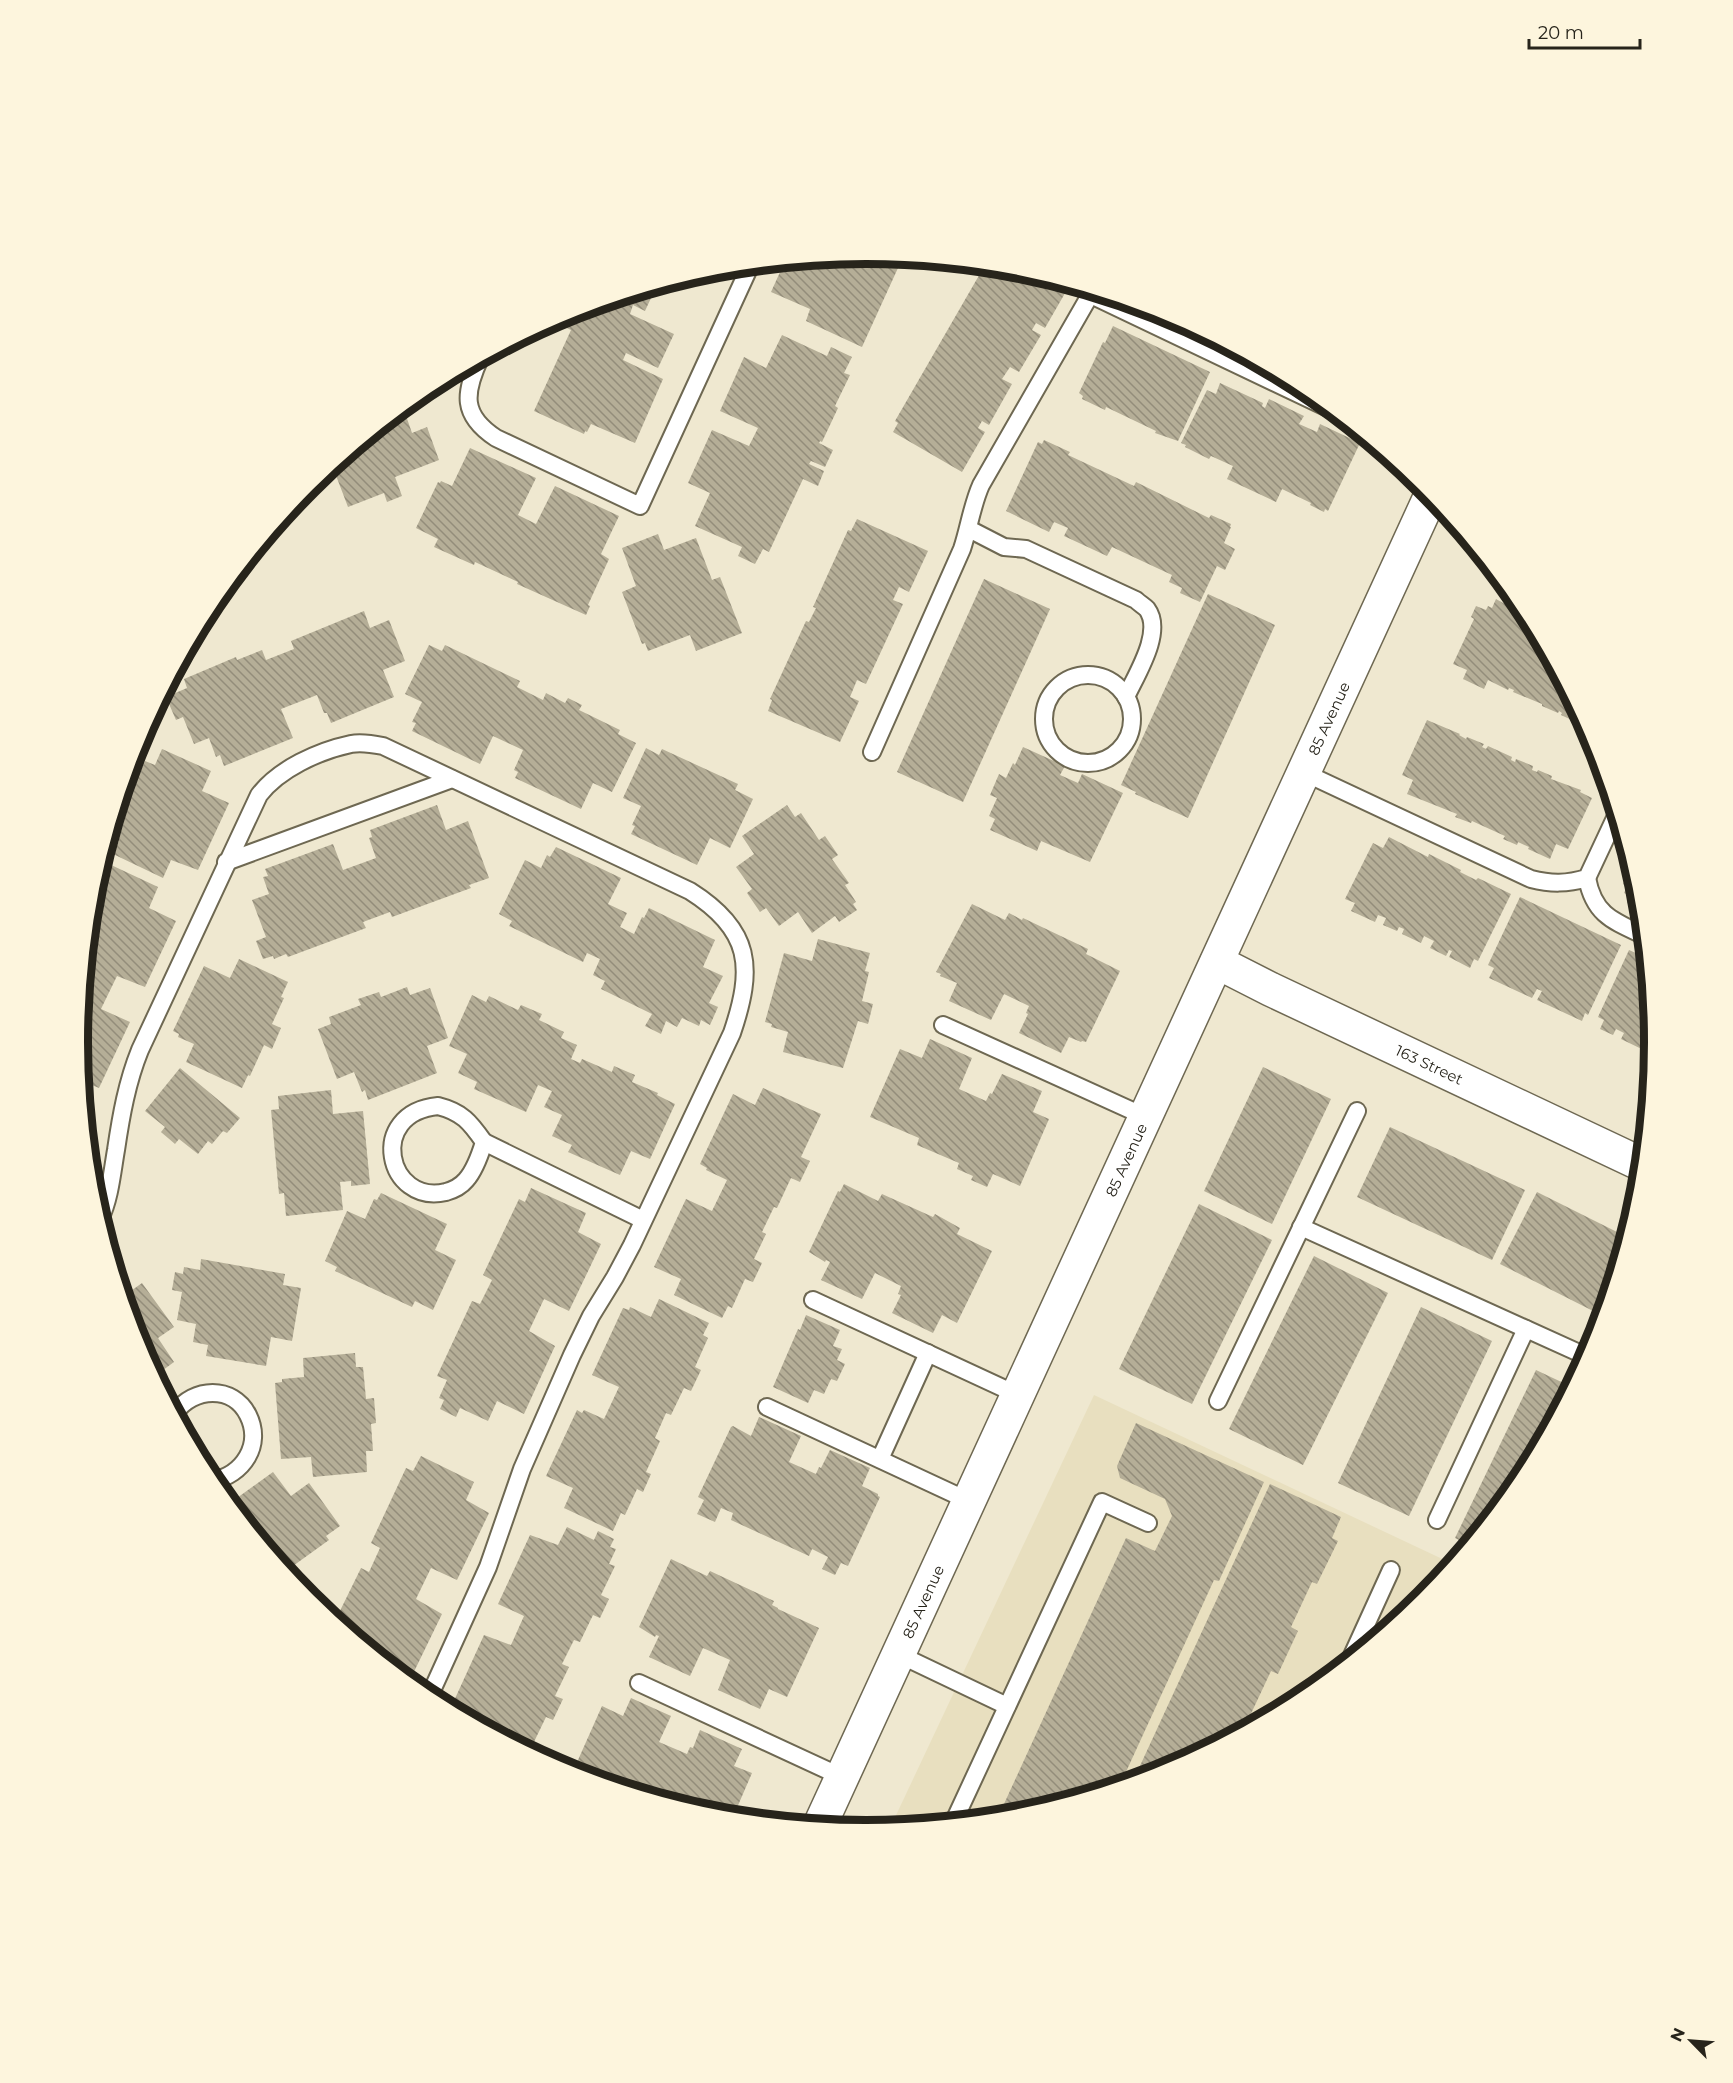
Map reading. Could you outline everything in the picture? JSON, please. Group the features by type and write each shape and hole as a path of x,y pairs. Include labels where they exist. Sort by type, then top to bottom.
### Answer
{"street":[{"name":"85 Avenue","path":"823,1818 1428,503"},
{"name":"163 Street","path":"1217,962 1635,1161"}],"lane":[{"path":"474,370 467,395 472,413 483,429 496,438 640,506 747,273"},
{"path":"872,752 962,549 969,529 973,505 981,485 1089,297"},
{"path":"1124,308 1290,389"},
{"path":"969,529 1004,547 1026,549 1136,600 1146,609 1151,620 1153,632 1150,644 1126,697 1131,711 1131,726 1127,740 1106,760 1092,763 1077,762 1064,756 1053,746 1046,733 1044,718 1053,692 1064,682 1092,675 1117,686 1126,697"},
{"path":"105,1203 123,1105 133,1068 226,862 259,795 266,787 281,773 320,755 351,744 373,744 393,750 690,891 707,902 732,926 740,941 745,980 742,1001 732,1033 623,1264 591,1316 563,1377 522,1469 488,1567 433,1688"},
{"path":"1305,773 1531,879 1560,884 1587,878"},
{"path":"226,862 452,779"},
{"path":"1613,823 1587,878 1595,903 1604,914 1637,932"},
{"path":"943,1025 1146,1118"},
{"path":"484,1142 465,1182 454,1190 439,1193 424,1192 411,1186 400,1176 394,1163 392,1149 394,1135 401,1123 411,1113 424,1107 438,1106 458,1113 469,1122 484,1142 643,1220"},
{"path":"1218,1401 1357,1112"},
{"path":"1301,1227 1579,1353"},
{"path":"813,1300 1018,1395"},
{"path":"1437,1520 1526,1329"},
{"path":"880,1459 928,1353"},
{"path":"180,1407 188,1399 213,1392 227,1396 239,1404 248,1416 253,1430 253,1446 247,1460 237,1471 224,1479"},
{"path":"767,1407 969,1501"},
{"path":"957,1814 1102,1502 1148,1523"},
{"path":"1357,1645 1391,1570"},
{"path":"898,1654 1007,1706"},
{"path":"639,1683 842,1778"}],"shaded area":[{"path":"1094,1395 1445,1560 1417,1592 1340,1659 1299,1688 1211,1739 1117,1778 1068,1793 1018,1805 968,1813 894,1819"}],"building":[{"path":"816,265 900,265 862,347 806,321 810,309 771,292 782,268"},
{"path":"981,272 1067,290 1045,328 1036,323 1032,330 1041,335 1019,372 1010,367 1002,379 1012,384 989,425 982,421 978,428 985,432 962,472 893,432 898,423 895,421"},
{"path":"653,294 645,311 633,305 630,314 674,334 658,368 626,353 623,360 663,379 635,443 591,424 584,434 534,411 571,330 562,326"},
{"path":"1113,326 1210,372 1178,441 1155,433 1156,431 1106,407 1105,410 1082,399 1083,396 1079,393"},
{"path":"782,335 827,356 831,347 852,357 844,373 850,375 835,406 838,408 822,442 819,443 833,450 825,467 811,461 809,464 824,471 818,486 803,479 769,552 763,549 755,564 738,556 742,547 695,526 710,493 688,483 712,430 749,446 758,428 720,411 744,357 766,368"},
{"path":"1220,383 1263,403 1262,406 1265,408 1269,399 1304,416 1299,424 1317,432 1320,424 1360,443 1328,511 1325,509 1324,512 1282,489 1276,502 1227,479 1233,466 1211,456 1209,459 1181,443 1207,390 1216,394"},
{"path":"406,415 412,433 427,427 439,460 395,477 402,496 387,502 384,493 348,507 335,474"},
{"path":"1044,440 1070,452 1068,455 1134,486 1136,482 1209,518 1211,515 1231,524 1224,543 1235,549 1225,570 1217,566 1200,602 1180,593 1182,588 1169,582 1172,575 1112,547 1107,556 1064,536 1068,528 1054,522 1049,532 1006,511 1038,442 1042,444"},
{"path":"470,448 536,478 518,515 536,524 555,486 619,516 601,554 609,559 588,605 590,606 586,615 475,562 474,565 434,547 438,539 416,528 438,482 452,486"},
{"path":"857,519 928,551 909,592 899,587 893,600 903,604 866,684 857,680 850,697 859,701 840,742 768,711 772,700 770,699 806,621 809,622 816,608 813,607 848,530 851,531"},
{"path":"658,534 664,550 696,538 712,580 720,577 742,633 696,651 690,635 648,651 645,643 642,644 622,592 636,586 622,548"},
{"path":"984,579 1050,609 963,802 897,772"},
{"path":"1208,594 1275,625 1188,818 1135,794 1136,792 1121,785"},
{"path":"1496,599 1512,608 1540,653 1575,722 1561,715 1559,711 1558,713 1513,692 1514,690 1509,688 1508,690 1488,680 1484,689 1463,679 1467,670 1453,664 1474,619 1471,617 1476,606 1486,610 1488,606 1492,608"},
{"path":"364,611 370,628 389,620 405,661 383,670 394,697 331,723 317,695 281,709 293,738 224,766 220,755 216,757 209,738 194,744 183,717 176,720 167,700 170,695 187,688 184,679 236,657 237,660 262,650 266,660 294,649 291,641"},
{"path":"429,645 442,651 445,645 520,681 517,687 543,700 546,693 565,703 568,698 582,705 579,710 620,730 618,734 636,743 612,792 593,783 581,809 515,778 518,772 514,770 523,750 493,736 480,764 412,731 416,723 412,722 422,702 405,694"},
{"path":"1427,720 1460,734 1466,739 1467,737 1484,744 1482,747 1486,749 1488,746 1512,757 1511,760 1515,762 1516,759 1533,766 1532,770 1552,776 1551,779 1581,790 1580,792 1592,798 1568,849 1556,844 1550,859 1518,842 1517,845 1503,839 1505,836 1472,821 1471,823 1455,817 1457,814 1407,794 1413,780 1402,775"},
{"path":"1023,747 1065,766 1060,775 1078,783 1082,774 1123,793 1090,862 1041,841 1037,851 990,830 995,819 989,816 997,798 990,795 999,774 1006,778"},
{"path":"646,748 659,755 662,749 738,784 735,790 753,799 730,848 710,838 697,865 631,834 635,826 632,825 641,806 623,798"},
{"path":"162,749 211,771 202,791 229,803 198,870 171,860 163,878 113,854 119,841 115,839 129,794 145,761 155,765"},
{"path":"437,805 446,830 468,821 489,878 469,885 471,888 392,917 390,912 363,922 366,928 288,957 286,954 274,959 273,956 263,959 256,941 266,937 252,900 269,894 263,877 268,876 265,869 333,844 343,870 376,858 369,838 372,837 370,830"},
{"path":"787,805 795,817 801,813 819,840 825,836 838,855 832,859 849,883 845,885 856,902 853,904 857,910 839,922 835,916 812,933 798,912 779,926 766,908 760,912 747,893 752,889 736,867 754,854 742,836"},
{"path":"1389,837 1428,857 1429,854 1476,880 1478,878 1511,894 1478,961 1474,959 1470,968 1449,957 1452,951 1449,950 1446,956 1430,948 1434,941 1424,936 1421,943 1402,934 1404,929 1399,927 1397,931 1383,925 1386,918 1378,915 1375,922 1351,911 1355,903 1345,899 1373,843 1383,848"},
{"path":"556,847 621,878 608,904 627,913 620,927 634,934 649,908 715,940 703,967 723,976 709,1003 718,1007 710,1025 701,1020 699,1026 682,1018 677,1027 666,1021 661,1034 645,1026 652,1014 601,989 605,981 593,975 600,959 587,953 583,962 509,926 512,921 499,914 525,860 541,868 547,855 550,857"},
{"path":"109,864 158,887 149,908 176,921 145,987 117,976 101,1009 130,1022 99,1088 90,1084 88,1042 90,991 95,940"},
{"path":"1627,876 1632,906 1627,903 1630,896 1624,893 1627,886 1623,884"},
{"path":"1520,897 1621,945 1588,1015 1585,1013 1582,1021 1537,1000 1542,991 1537,989 1532,998 1489,978 1494,968 1488,965"},
{"path":"972,904 1005,920 1009,913 1022,920 1023,918 1088,949 1086,954 1120,971 1086,1042 1069,1037 1061,1053 1019,1033 1028,1014 1026,1013 1029,1006 1004,994 991,1020 949,1001 957,983 936,972"},
{"path":"818,939 870,953 865,971 869,972 862,1001 873,1004 868,1024 858,1021 843,1068 783,1052 788,1032 771,1027 772,1024 765,1022 784,953 812,961"},
{"path":"1629,950 1639,955 1643,991 1644,1050 1621,1039 1624,1033 1616,1029 1613,1035 1600,1029 1604,1020 1598,1017"},
{"path":"239,959 288,982 281,997 284,998 272,1024 281,1028 272,1049 264,1045 242,1088 186,1062 194,1044 178,1037 179,1034 173,1031 204,966 230,978"},
{"path":"407,987 410,995 430,988 448,1038 427,1046 437,1073 368,1100 354,1072 337,1079 318,1029 331,1024 329,1017 361,1005 358,999 379,992 381,997"},
{"path":"472,995 486,1002 489,996 518,1010 521,1005 542,1014 539,1020 564,1032 561,1038 577,1045 571,1059 580,1063 582,1059 612,1072 614,1066 635,1075 632,1082 658,1093 657,1095 675,1104 650,1159 631,1151 620,1175 568,1152 572,1145 552,1136 562,1115 544,1107 552,1091 538,1085 526,1112 474,1089 477,1082 458,1073 467,1054 449,1046"},
{"path":"930,1039 972,1058 959,1089 986,1101 1002,1074 1042,1091 1033,1112 1049,1119 1020,1186 993,1174 987,1187 971,1180 973,1176 957,1169 959,1163 917,1145 919,1138 870,1117 900,1049 922,1058"},
{"path":"1263,1067 1331,1099 1272,1224 1204,1191"},
{"path":"180,1068 240,1118 227,1133 223,1131 212,1144 208,1141 198,1154 179,1139 175,1144 161,1132 165,1127 145,1111"},
{"path":"763,1088 821,1114 801,1157 810,1161 800,1182 791,1178 777,1208 774,1207 762,1232 766,1234 754,1259 762,1263 753,1282 745,1279 732,1308 728,1306 722,1318 674,1295 681,1279 654,1267 686,1199 712,1211 727,1180 706,1170 707,1168 700,1164 733,1094 755,1105"},
{"path":"331,1090 333,1114 363,1111 370,1184 351,1186 351,1181 340,1182 343,1210 286,1216 284,1193 279,1194 271,1110 279,1109 278,1096"},
{"path":"1390,1127 1525,1190 1492,1260 1357,1197"},
{"path":"844,1184 878,1201 882,1194 933,1217 935,1214 960,1228 957,1234 992,1251 957,1323 942,1315 933,1333 892,1313 901,1295 898,1294 901,1286 875,1273 862,1299 821,1280 830,1262 826,1260 825,1262 809,1252 838,1191 840,1192"},
{"path":"531,1188 586,1213 578,1232 601,1244 569,1311 544,1299 529,1331 555,1346 524,1414 497,1401 488,1421 460,1408 456,1417 440,1409 444,1400 439,1398 447,1380 437,1376 472,1301 480,1304 492,1280 483,1275 519,1199 525,1202"},
{"path":"1537,1192 1620,1234 1595,1312 1500,1264"},
{"path":"381,1193 447,1224 435,1250 456,1260 433,1310 415,1301 412,1307 335,1271 337,1267 325,1261 347,1211 365,1219 374,1199 377,1200"},
{"path":"1199,1204 1272,1240 1192,1404 1119,1369"},
{"path":"1314,1256 1388,1293 1303,1465 1229,1429"},
{"path":"201,1259 285,1274 283,1285 301,1288 292,1341 271,1337 266,1366 206,1356 208,1345 193,1342 196,1324 177,1320 182,1292 172,1290 175,1272 183,1274 184,1267 200,1270"},
{"path":"142,1283 174,1327 158,1338 174,1362 162,1371 148,1339 130,1292"},
{"path":"659,1299 709,1323 703,1335 708,1338 695,1367 701,1370 691,1391 684,1388 671,1415 666,1413 655,1438 660,1441 646,1472 651,1474 643,1492 637,1489 625,1515 621,1513 613,1531 564,1508 573,1488 546,1476 577,1410 582,1413 584,1410 604,1419 619,1387 592,1375 623,1308 629,1310 630,1307 651,1317"},
{"path":"1421,1307 1492,1341 1409,1516 1338,1483"},
{"path":"806,1315 840,1330 833,1346 842,1349 837,1360 845,1364 837,1381 831,1379 824,1394 814,1390 808,1403 773,1387"},
{"path":"355,1353 356,1367 363,1367 366,1399 374,1398 376,1423 371,1424 373,1451 366,1451 367,1472 313,1477 311,1457 281,1459 275,1383 282,1382 282,1379 304,1377 303,1358"},
{"path":"1536,1370 1565,1384 1540,1431 1484,1515 1462,1541 1455,1538"},
{"path":"759,1417 801,1436 789,1462 816,1474 830,1450 870,1468 862,1486 880,1497 848,1566 841,1563 835,1575 822,1569 828,1557 812,1549 809,1556 731,1520 733,1513 721,1508 715,1522 697,1514 704,1500 698,1497 731,1427 751,1436"},
{"path":"1136,1423 1264,1482 1219,1581 1214,1580 1125,1775 1068,1793 1002,1808 1126,1538 1155,1551 1172,1516 1165,1499 1120,1478 1117,1466"},
{"path":"421,1456 474,1482 466,1500 489,1513 457,1580 431,1568 416,1599 442,1614 413,1673 339,1613 361,1568 369,1572 380,1548 371,1543 406,1468 413,1471"},
{"path":"273,1472 291,1496 309,1483 340,1526 326,1536 329,1540 293,1566 237,1498"},
{"path":"1270,1484 1341,1517 1332,1538 1338,1541 1317,1584 1312,1582 1291,1627 1298,1631 1278,1674 1271,1671 1249,1718 1211,1739 1138,1770"},
{"path":"567,1527 594,1540 598,1531 614,1539 610,1547 616,1549 609,1564 615,1566 601,1595 609,1599 600,1618 593,1615 580,1642 574,1640 562,1664 569,1667 555,1696 563,1699 553,1720 546,1717 533,1744 454,1701 484,1635 511,1645 524,1616 498,1604 530,1535 558,1545"},
{"path":"671,1559 707,1576 710,1571 774,1601 772,1605 778,1609 819,1628 787,1697 769,1689 760,1709 718,1690 730,1660 703,1648 690,1676 649,1657 659,1636 655,1637 639,1627"},
{"path":"631,1698 671,1716 659,1742 687,1754 690,1747 693,1748 700,1730 742,1749 734,1766 752,1773 737,1808 665,1793 577,1763 602,1706 623,1716"}]}
